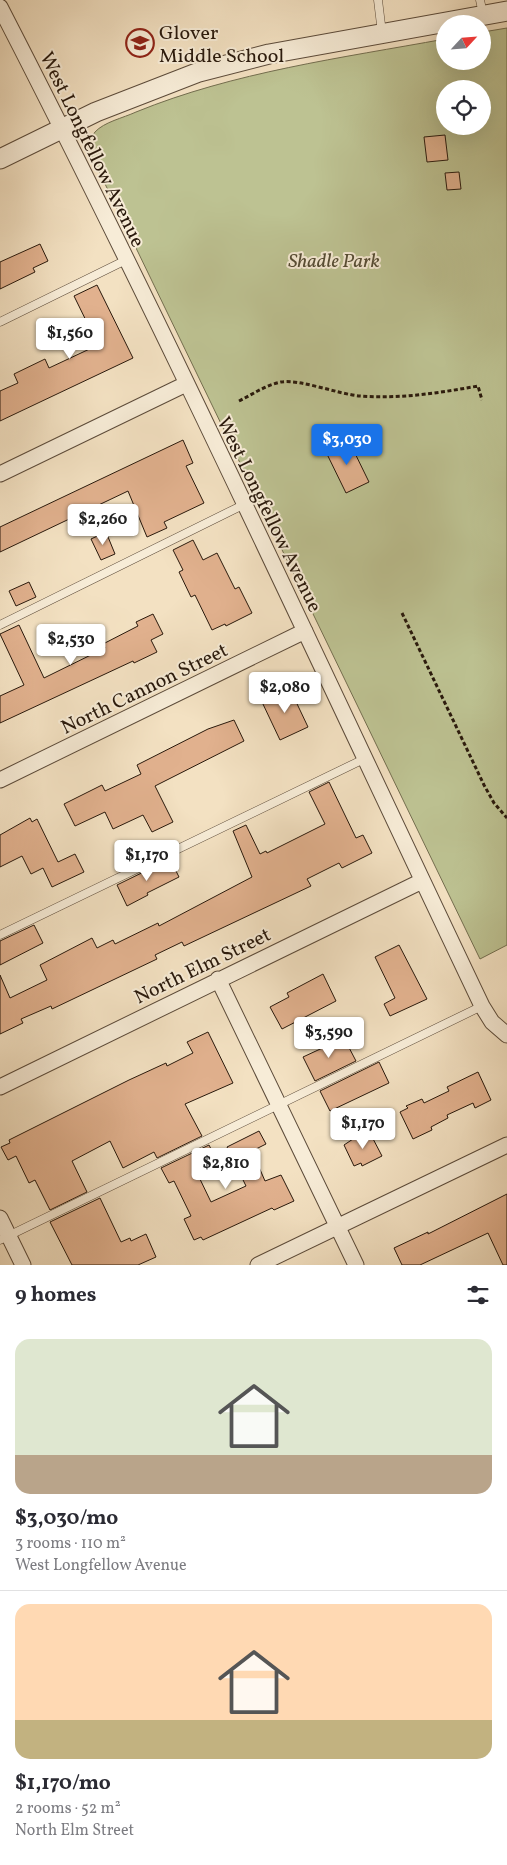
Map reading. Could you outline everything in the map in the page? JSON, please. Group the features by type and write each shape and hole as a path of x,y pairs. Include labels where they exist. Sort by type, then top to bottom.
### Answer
{"street":[{"name":"West Longfellow Avenue","path":"0,7 63,129 305,631 482,1006 492,1022 507,1035"},
{"path":"0,159 96,112 199,72 269,54 382,33 482,8 507,11"},
{"path":"0,474 186,384"},
{"name":"North Cannon Street","path":"0,780 305,631"},
{"name":"North Elm Street","path":"0,1087 422,881"},
{"path":"218,980 356,1265"},
{"path":"258,1265 507,1144"},
{"path":"0,1218 4,1238 23,1265"}],"lane":[{"path":"378,0 382,33"},
{"path":"0,322 126,260"},
{"path":"0,625 244,506"},
{"path":"0,935 364,759"},
{"path":"4,1238 482,1006"}],"path":[{"path":"239,400 282,382 299,382 321,389 359,396 393,397 478,386 482,400"},
{"path":"402,613 484,785 494,803 507,818"}],"green space":[{"name":"Shadle Park","path":"507,28 507,945 480,959 92,157 90,147 95,132 103,126 173,98 249,76 436,41 436,70 491,70 491,31"}],"building":[{"path":"445,135 448,160 427,162 424,137"},
{"path":"459,172 461,189 447,190 445,173"},
{"path":"40,244 48,261 33,268 35,272 0,289 0,262"},
{"path":"97,285 133,358 0,421 0,391 18,383 14,374 45,359 49,368 98,345 74,296"},
{"path":"348,439 369,482 346,493 325,450"},
{"path":"183,440 193,463 186,466 204,503 164,522 167,528 147,537 128,491 0,552 0,527"},
{"path":"106,532 115,554 101,560 91,539"},
{"path":"193,540 203,560 217,553 235,589 239,587 252,613 226,626 225,624 212,630 195,595 191,597 179,572 183,570 173,550"},
{"path":"29,582 36,597 16,606 9,591"},
{"path":"153,614 163,634 151,640 157,652 134,663 133,661 0,723 0,696 24,685 0,634 19,625 44,678 105,648 103,644 138,626 136,622"},
{"path":"290,689 308,727 280,740 262,702"},
{"path":"234,720 244,741 155,786 173,822 152,832 143,815 113,829 105,812 75,826 64,804 102,785 105,791 141,774 137,765 208,729"},
{"path":"329,782 356,838 363,835 372,853 342,868 339,863 307,879 311,886 184,946 182,942 155,955 157,959 52,1009 51,1006 21,1019 23,1023 0,1034 0,975 10,998 47,980 40,965 92,938 97,948 113,940 115,944 158,923 159,926 252,877 233,831 246,825 260,854 266,851 267,853 325,824 309,792"},
{"path":"30,818 32,822 37,819 58,862 75,854 84,872 52,887 43,868 31,874 22,856 0,867 0,835"},
{"path":"170,859 179,877 147,893 148,895 127,906 117,885"},
{"path":"34,925 43,943 0,965 0,941"},
{"path":"399,945 427,999 390,1016 384,1004 395,998 375,957"},
{"path":"323,974 336,1001 282,1029 270,1007 289,997 287,993"},
{"path":"208,1032 233,1083 185,1104 202,1136 157,1158 154,1152 123,1168 110,1141 72,1161 87,1192 50,1210 35,1180 29,1183 16,1156 8,1160 1,1147 10,1143 9,1140 129,1080 166,1063 167,1066 193,1053 187,1042"},
{"path":"344,1038 356,1061 315,1081 303,1057"},
{"path":"379,1062 389,1083 330,1111 320,1091"},
{"path":"478,1072 491,1100 475,1108 473,1103 447,1115 448,1118 431,1127 432,1130 413,1139 400,1112 408,1108 406,1106 422,1099 424,1103 449,1091 447,1087"},
{"path":"259,1131 266,1144 252,1151 265,1181 281,1175 294,1201 274,1210 272,1208 203,1240 201,1237 194,1240 184,1219 191,1216 174,1181 169,1183 161,1168 209,1145 215,1157 197,1166 201,1174 198,1175 211,1202 246,1186 227,1147"},
{"path":"362,1133 363,1136 370,1133 382,1156 362,1166 361,1163 354,1166 344,1145"},
{"path":"507,1194 507,1265 503,1265 488,1233 420,1265 402,1265 394,1248 428,1232 428,1234"},
{"path":"100,1198 121,1242 130,1238 131,1241 146,1234 156,1257 138,1265 72,1265 50,1222"}],"place":[{"name":"Glover Middle School","path":"140,43"}]}
